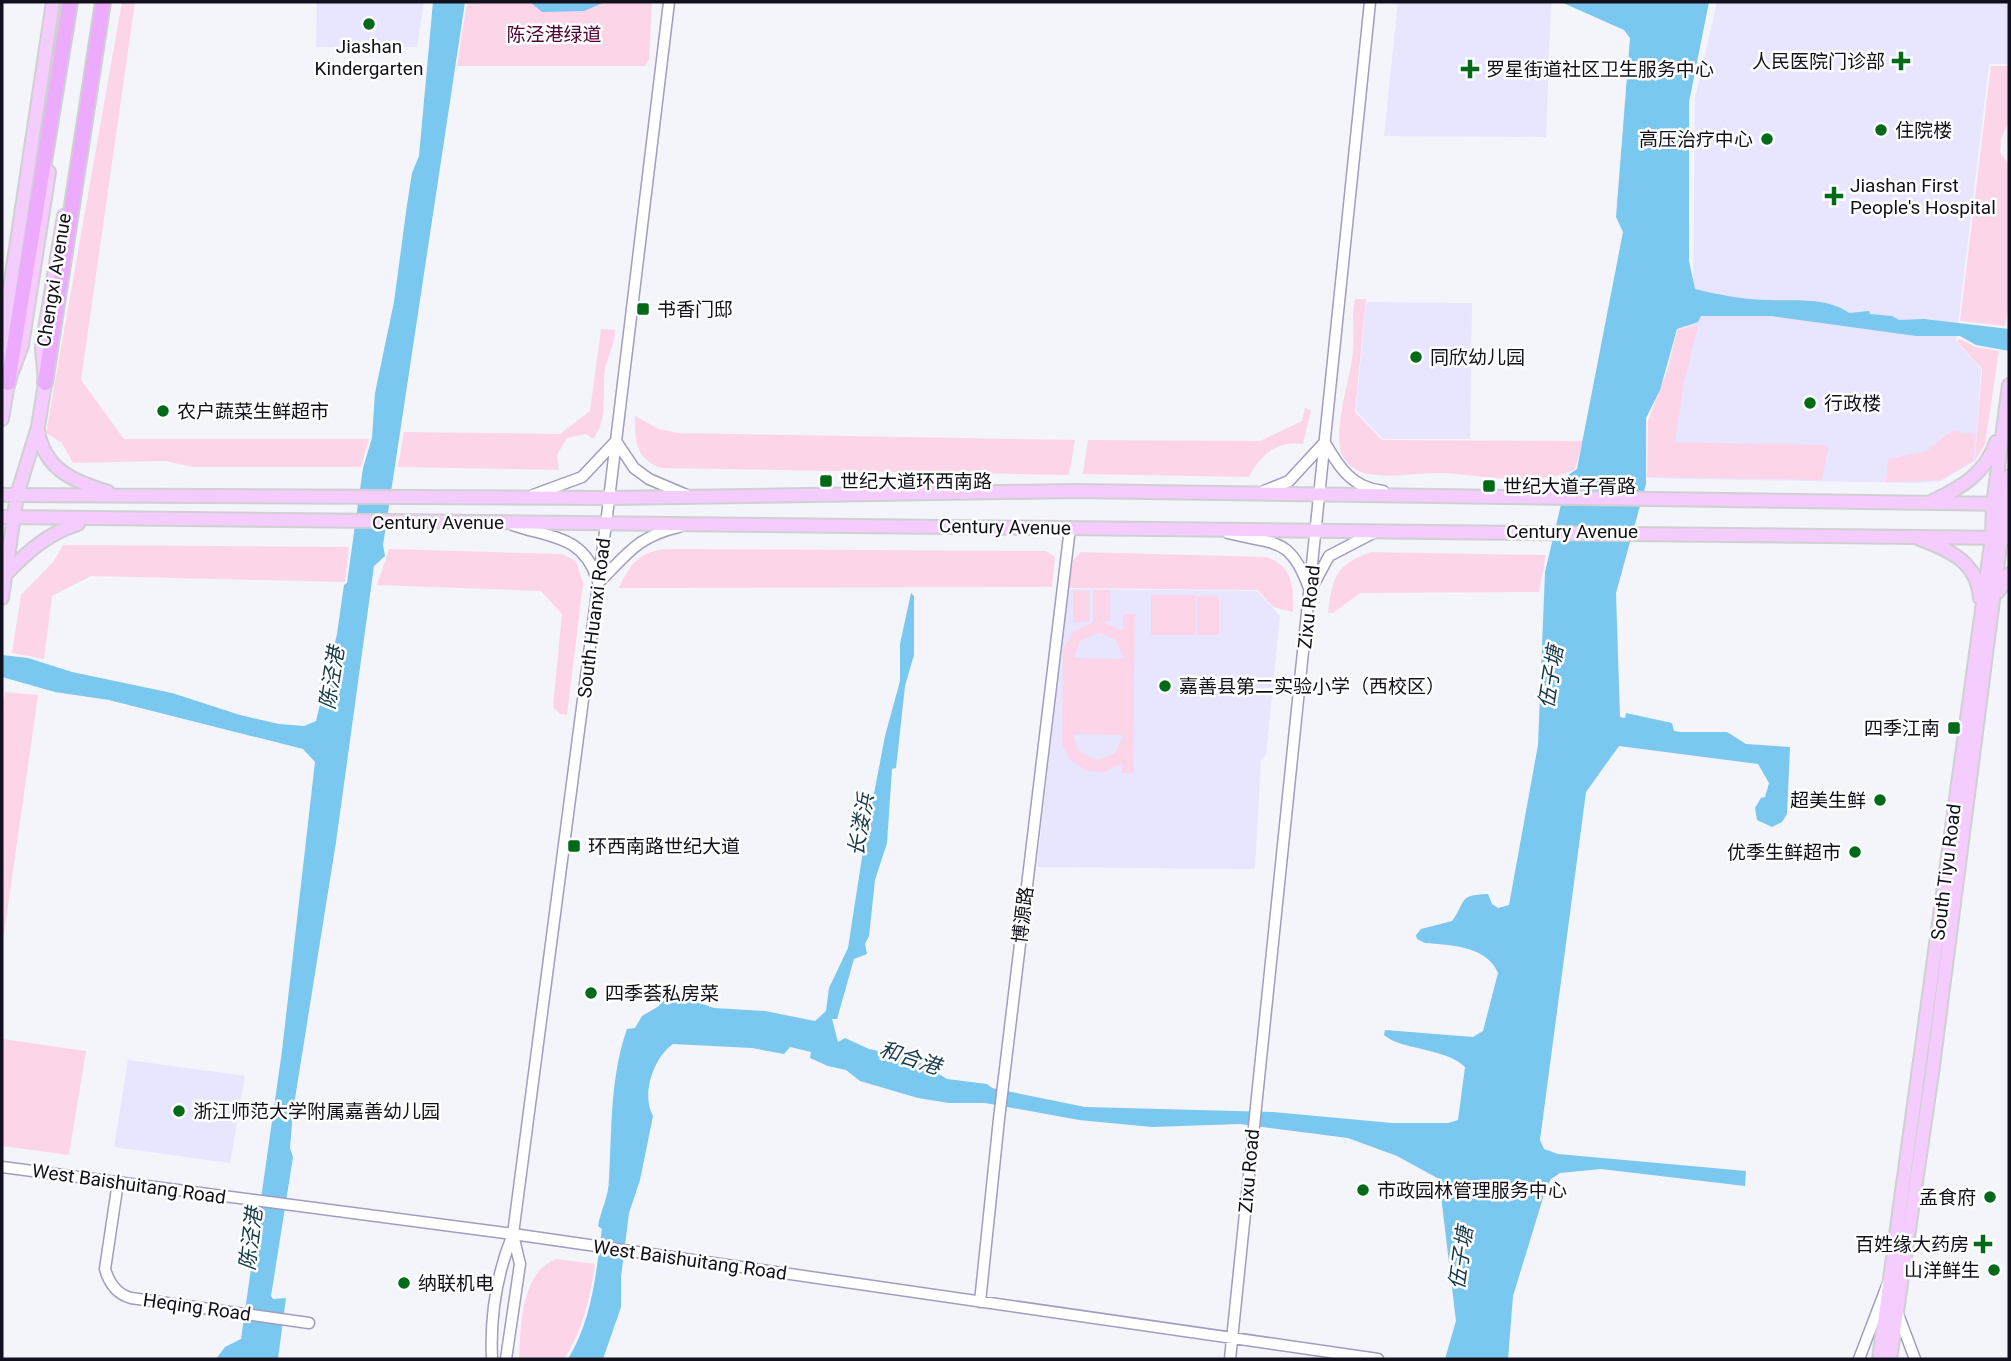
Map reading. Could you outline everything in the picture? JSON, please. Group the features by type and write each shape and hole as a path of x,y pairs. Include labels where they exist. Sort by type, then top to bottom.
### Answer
{"highway":[{"path":"8,383 70,2"},
{"path":"45,383 102,2"}],"main road":[{"path":"2,341 52,2"},
{"name":"Chengxi Avenue","path":"2,419 8,383 22,345 76,2"},
{"name":"Chengxi Avenue","path":"2,598 8,518 38,427 45,383 42,347 91,48 102,2"},
{"name":"Chengxi Avenue","path":"2,346 8,383"},
{"name":"South Tiyu Road","path":"1889,1359 1933,1066 1996,595 2002,538 2004,422 2009,385"},
{"path":"1930,503 1963,486 1980,473 1993,452 2004,422"},
{"path":"38,427 41,445 51,463 58,469 73,481 122,496"},
{"name":"South Tiyu Road","path":"2003,504 2009,476"},
{"name":"Century Avenue","path":"2,495 609,498 1076,491 2003,504"},
{"name":"Century Avenue","path":"8,518 1647,532 2002,538"},
{"path":"5,575 32,547 63,528 92,520"},
{"path":"1914,536 1964,559 1973,572 1979,589 1981,617"},
{"name":"South Tiyu Road","path":"1879,1359 1981,617 2002,538"},
{"path":"1996,595 2009,575"}],"street":[{"name":"South Huanxi Road","path":"492,1359 500,1264 513,1234 606,524 669,2"},
{"name":"Zixu Road","path":"1230,1359 1370,2"},
{"path":"522,498 582,477 616,441 635,468 649,479 692,497"},
{"path":"1258,493 1289,481 1325,442 1337,464 1356,483 1373,490 1418,495"},
{"path":"508,523 569,540 592,564 598,583"},
{"path":"598,583 626,551 652,535 692,524"},
{"name":"博源路","path":"980,1302 1003,1082 1070,528"},
{"path":"1207,529 1269,541 1288,550 1301,568 1310,592"},
{"path":"1310,592 1329,556 1380,530"},
{"name":"West Baishuitang Road","path":"2,1167 513,1234 1378,1359"},
{"name":"Heqing Road","path":"118,1182 105,1259 105,1269 112,1286 131,1298 309,1323"},
{"name":"South Huanxi Road","path":"506,1359 520,1264 513,1234"},
{"path":"1859,1359 1880,1297 1890,1279"},
{"path":"1897,1302 1898,1321 1915,1359"},
{"name":"Zixu Road","path":"1234,1338 1237,1359"}],"shaded area":[{"name":"Jiashan Kindergarten","path":"317,2 424,2 417,47 316,47"},
{"name":"罗星街道社区卫生服务中心","path":"1398,2 1551,2 1546,137 1384,136"},
{"name":"Jiashan First People's Hospital","path":"1717,2 2009,2 2009,64 1989,64 1956,341 1981,369 1975,461 1941,481 1915,483 1649,478 1649,418 1688,321 1693,294 1695,99"},
{"name":"同欣幼儿园","path":"1366,302 1472,303 1470,439 1383,439 1356,411"},
{"name":"嘉善县第二实验小学（西校区）","path":"1068,589 1257,591 1280,616 1266,755 1261,759 1255,869 1037,867"},
{"name":"浙江师范大学附属嘉善幼儿园","path":"128,1060 245,1076 230,1163 114,1147"}],"green space":[{"path":"122,2 135,2 81,380 124,439 369,439 361,467 193,467 165,461 73,463 62,443 46,433"},
{"name":"陈泾港绿道","path":"467,2 652,2 649,60 645,66 457,66"},
{"path":"1991,66 2009,66 2009,121 2001,139 2000,152 2009,165 2009,302 2005,326 1960,321"},
{"path":"1355,299 1366,299 1355,412 1382,440 1583,441 1575,469 1543,478 1508,479 1438,473 1382,476 1364,473 1352,467 1343,457 1339,435 1353,352"},
{"path":"1698,326 1684,382 1675,442 1823,445 1828,448 1822,480 1647,477 1648,421 1667,371 1678,329"},
{"path":"601,329 615,330 605,369 601,424 593,439 586,434 567,438 557,455 559,470 398,467 404,432 560,434 590,411"},
{"path":"1960,339 1976,347 1999,351 1985,444 1975,461 1982,369 1957,341"},
{"path":"1305,408 1311,410 1303,444 1285,445 1270,451 1249,477 1083,474 1088,440 1260,441 1302,421"},
{"path":"635,416 659,429 678,433 1075,440 1069,475 662,468 647,460 638,448"},
{"path":"1951,431 1976,434 1973,461 1941,480 1886,482 1888,459 1927,451"},
{"path":"63,545 349,547 345,582 91,576 52,596 44,659 12,653 21,595 54,561"},
{"path":"389,549 562,554 576,561 583,583 567,715 560,714 553,707 562,614 541,591 377,585"},
{"path":"668,549 1046,551 1055,557 1052,587 619,588 637,560 650,552"},
{"path":"1081,552 1267,557 1276,561 1287,572 1292,586 1293,612 1273,607 1258,590 1068,588 1073,560"},
{"path":"1371,552 1546,555 1539,592 1360,593 1333,613 1328,613 1334,581 1338,574 1350,562"},
{"path":"1093,590 1110,590 1110,621 1103,622 1123,631 1123,614 1135,614 1133,773 1122,773 1121,764 1104,772 1087,771 1071,761 1062,744 1063,649 1073,632 1093,622","holes":["1099,633 1116,640 1124,659 1074,658 1080,641","1073,734 1122,735 1123,737 1114,754 1095,760 1078,750"]},
{"path":"1073,591 1090,591 1090,622 1073,622"},
{"path":"1151,595 1196,595 1196,635 1151,635"},
{"path":"1197,596 1219,596 1219,635 1197,635"},
{"path":"5,692 38,695 2,948 2,718"},
{"path":"2,1039 86,1051 69,1155 2,1146"},
{"path":"556,1259 595,1264 581,1325 564,1359 519,1359 522,1317 529,1289 544,1266"}],"water":[{"name":"陈泾港","path":"433,2 465,2 383,545 385,556 374,566 336,842 293,1111 290,1148 293,1157 271,1296 273,1299 286,1298 278,1359 216,1359 225,1347 241,1339 282,1051 315,762 303,749 109,700 55,692 2,677 2,655 28,658 72,672 172,693 240,715 279,724 304,726 316,721 337,634 344,585 347,583 363,468 372,438 375,393 394,302 412,173 419,156"},
{"path":"530,2 605,2 584,11 542,12"},
{"name":"伍子塘","path":"1561,2 1709,2 1689,102 1689,261 1695,289 1751,299 1821,302 1849,313 1869,311 1870,314 1892,316 1899,320 1924,319 2009,329 2009,351 1976,345 1960,336 1916,336 1771,316 1701,316 1698,322 1677,329 1660,390 1646,418 1646,484 1616,593 1620,717 1625,718 1626,713 1672,723 1674,731 1727,732 1746,744 1790,747 1787,814 1782,822 1772,827 1757,820 1755,808 1761,798 1765,797 1769,783 1758,764 1619,746 1586,792 1540,1140 1544,1149 1558,1154 1746,1171 1745,1186 1601,1169 1560,1173 1551,1179 1546,1188 1513,1296 1508,1359 1445,1359 1456,1321 1439,1179 1397,1156 1348,1138 1240,1124 1152,1127 1079,1120 985,1103 949,1103 918,1098 860,1081 846,1070 810,1058 811,1052 790,1047 784,1054 752,1048 673,1044 660,1058 651,1077 648,1098 653,1116 640,1180 629,1213 621,1277 621,1307 603,1359 568,1359 583,1329 595,1280 602,1229 598,1226 609,1185 617,1066 627,1029 635,1028 642,1016 659,1006 660,1001 688,999 714,1008 765,1011 815,1021 826,1011 829,988 848,948 885,736 900,681 900,644 911,593 914,596 914,655 905,686 896,768 892,769 887,843 875,880 869,936 865,944 867,954 854,959 837,1019 832,1019 838,1042 845,1038 869,1049 914,1059 947,1079 987,1084 992,1088 1085,1107 1273,1112 1392,1123 1448,1123 1458,1120 1465,1067 1447,1056 1401,1044 1384,1035 1385,1030 1473,1037 1483,1031 1498,973 1493,964 1477,952 1457,946 1425,943 1417,939 1416,935 1421,929 1452,921 1464,900 1471,896 1488,894 1492,904 1498,908 1509,905 1538,745 1545,572 1568,475 1577,469 1623,232 1616,217 1630,38 1624,30"}],"place":[{"name":"Jiashan Kindergarten","path":"369,24"},
{"name":"人民医院门诊部","path":"1901,61"},
{"name":"罗星街道社区卫生服务中心","path":"1470,69"},
{"name":"住院楼","path":"1881,130"},
{"name":"高压治疗中心","path":"1767,139"},
{"name":"Jiashan First People's Hospital","path":"1834,196"},
{"name":"书香门邸","path":"643,309"},
{"name":"同欣幼儿园","path":"1416,357"},
{"name":"行政楼","path":"1810,403"},
{"name":"农户蔬菜生鲜超市","path":"163,411"},
{"name":"世纪大道环西南路","path":"826,481"},
{"name":"世纪大道子胥路","path":"1489,486"},
{"name":"嘉善县第二实验小学（西校区）","path":"1165,686"},
{"name":"四季江南","path":"1954,728"},
{"name":"超美生鲜","path":"1880,800"},
{"name":"环西南路世纪大道","path":"574,846"},
{"name":"优季生鲜超市","path":"1855,852"},
{"name":"四季荟私房菜","path":"591,993"},
{"name":"浙江师范大学附属嘉善幼儿园","path":"179,1111"},
{"name":"市政园林管理服务中心","path":"1363,1190"},
{"name":"孟食府","path":"1990,1197"},
{"name":"百姓缘大药房","path":"1983,1244"},
{"name":"山洋鲜生","path":"1994,1270"},
{"name":"纳联机电","path":"404,1283"}],"water label":[{"name":"长溇浜","path":"861,825"},
{"name":"和合港","path":"910,1058"}]}
